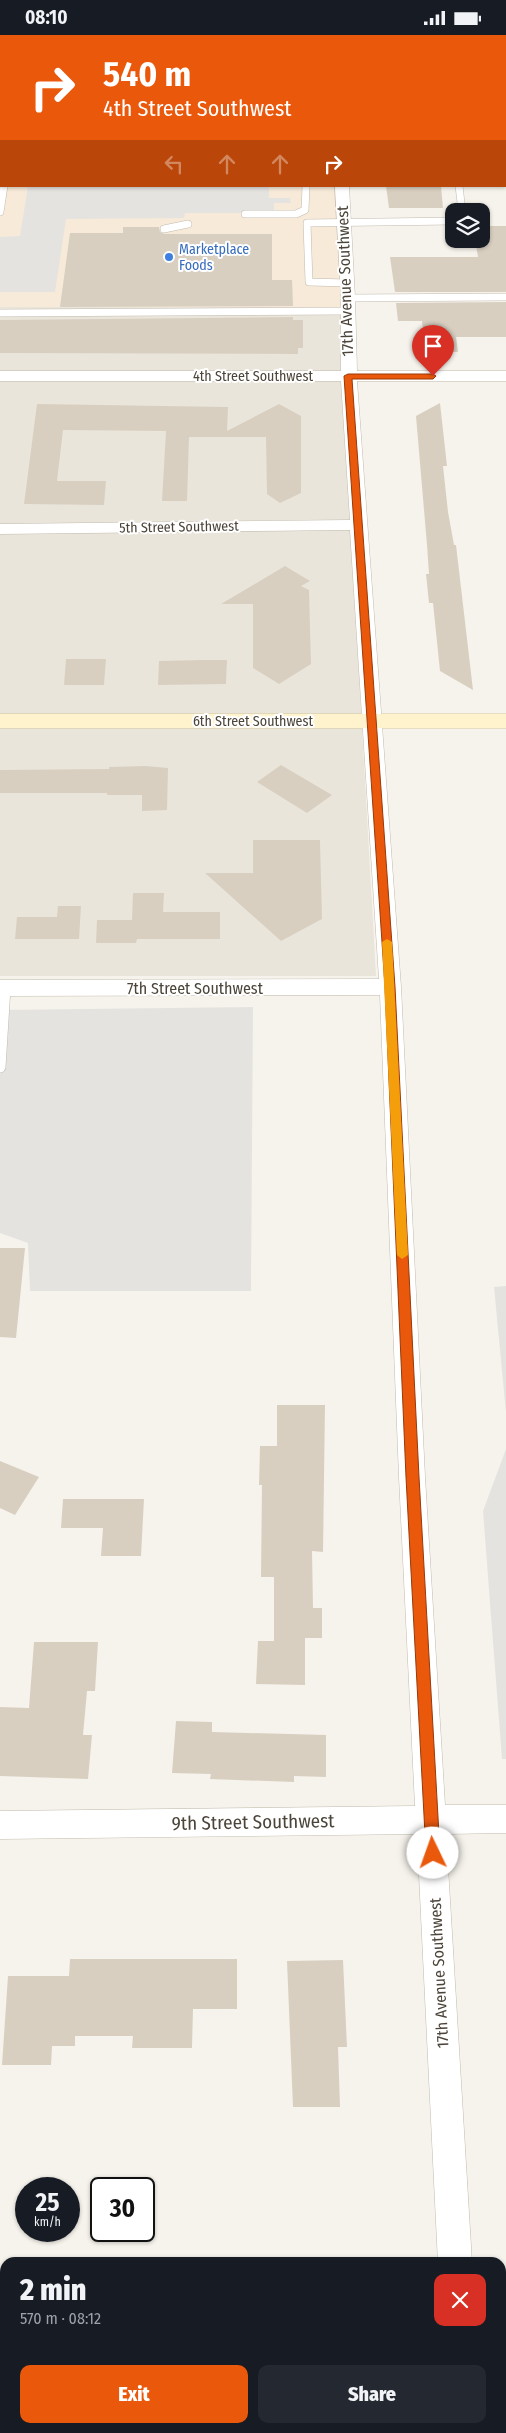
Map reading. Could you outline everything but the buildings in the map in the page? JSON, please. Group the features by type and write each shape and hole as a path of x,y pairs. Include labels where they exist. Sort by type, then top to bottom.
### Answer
{"street":[{"name":"17th Avenue Southwest","path":"342,187 348,297 348,376 390,987 412,1477 455,2257"},
{"name":"4th Street Southwest","path":"0,376 506,376"},
{"name":"5th Street Southwest","path":"0,529 358,525"},
{"name":"6th Street Southwest","path":"0,721 506,721"},
{"name":"7th Street Southwest","path":"3,988 390,987"},
{"name":"9th Street Southwest","path":"0,1825 506,1819"}],"lane":[{"path":"0,212 4,187"},
{"path":"245,214 296,214 305,210 307,204 306,187"},
{"path":"459,187 461,203"},
{"path":"348,297 309,282 307,223 445,221"},
{"path":"164,229 188,224"},
{"path":"0,313 348,297 506,297"},
{"path":"0,1067 3,988"}],"shaded area":[{"path":"0,187 335,187 341,307 0,307"},
{"path":"28,187 269,187 269,198 290,198 291,203 274,203 274,210 241,213 185,213 184,218 66,219 55,292 0,292 0,237 20,236"},
{"path":"0,307 341,307 342,373 376,976 0,976"},
{"path":"253,1007 251,1291 30,1291 28,1243 0,1233 0,1010"},
{"path":"506,1286 506,1413 494,1287"},
{"path":"506,1449 506,1759 502,1759 483,1511"}],"slow traffic":[{"path":"387,942 402,1255"}],"place":[{"name":"Marketplace Foods","path":"169,257"}],"route":[{"path":"433,376 348,376 390,987 412,1477 433,1853"}]}
